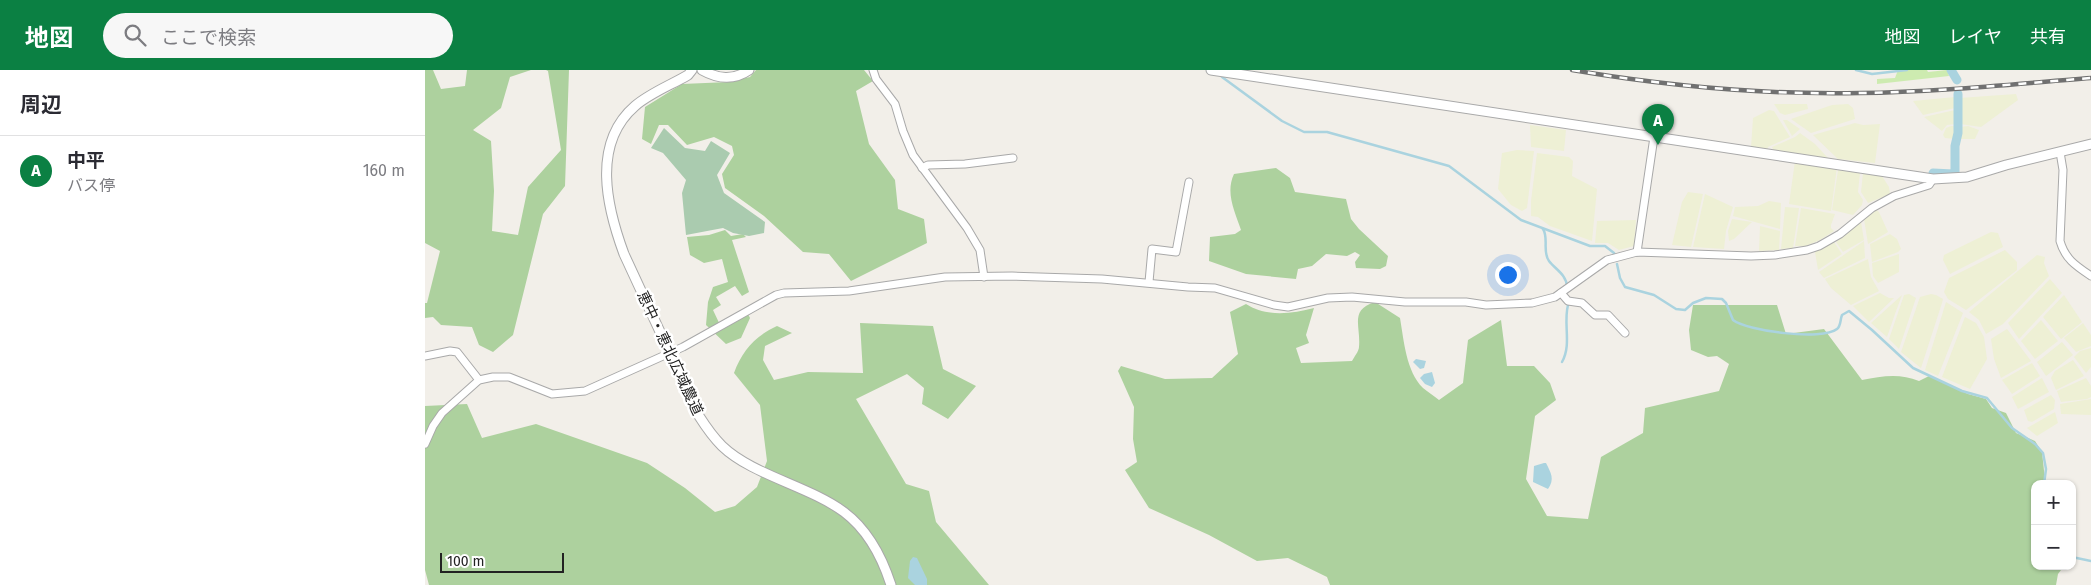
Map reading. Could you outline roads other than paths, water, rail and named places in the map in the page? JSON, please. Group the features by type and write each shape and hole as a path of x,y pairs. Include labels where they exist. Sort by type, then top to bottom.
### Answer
{"street":[{"name":"恵中・恵北広域農道","path":"692,70 688,75 644,100 628,113 615,135 607,163 607,195 614,228 624,254 699,416 707,428 723,447 753,466 797,486 845,512 862,529 877,549 891,585"},
{"path":"702,70 719,78 737,77 749,70"},
{"path":"873,70 876,79 895,104 913,155 967,228 980,250 985,277"},
{"path":"1211,70 1933,179 1967,177 2091,144"},
{"path":"1637,252 1654,137"},
{"path":"2060,152 2063,170 2060,241 2063,252 2073,265 2091,276"},
{"path":"922,168 928,165 965,164 1013,158"},
{"path":"425,444 433,426 442,413 479,380 493,377 509,377 545,393 585,391 683,347 784,293 849,291 945,277 1013,276 1149,282 1188,288 1215,288 1287,307 1328,298 1352,297 1405,302 1507,305 1547,300 1561,293 1607,260 1637,252 1751,256 1775,255 1807,250 1819,246 1839,234 1872,208 1895,196 1929,185 1933,179"},
{"path":"1149,282 1152,249 1176,252 1189,182"},
{"path":"1561,293 1568,301 1582,303 1595,315 1608,315 1625,333"},
{"path":"425,356 450,351 457,352 479,380"}],"water":[{"path":"1416,359 1426,361 1424,368 1420,369 1413,362"},
{"path":"1432,372 1435,383 1432,387 1425,384 1420,378 1424,374"},
{"path":"1546,463 1551,476 1548,489 1533,482 1534,466"},
{"path":"913,557 917,558 927,579 927,585 915,585 908,578 910,561"}],"waterway":[{"path":"1856,70 1872,74 1907,70"},
{"path":"1951,70 1957,80"},
{"path":"1222,77 1282,121 1304,132 1327,132 1449,166 1521,220 1590,246 1605,246 1614,253"},
{"path":"1933,173 1953,174 1955,172 1958,94"},
{"path":"1543,229 1547,257 1563,276 1567,287"},
{"path":"1617,264 1620,278 1625,287 1654,295 1676,309 1685,310 1693,303 1706,298 1722,299 1726,303 1733,320 1753,328 1785,333 1829,333 1838,328 1842,315 1849,311 1913,368 1962,391 1987,398 2012,428 2035,444 2043,453 2046,469 2045,480"},
{"path":"1562,362 1567,341 1566,319 1568,305"},
{"path":"2076,558 2091,561"}],"railway":[{"path":"1572,70 1679,85 1751,91 1824,93 1918,91 2091,78"}],"place":[{"name":"中平","path":"1658,145"}]}
